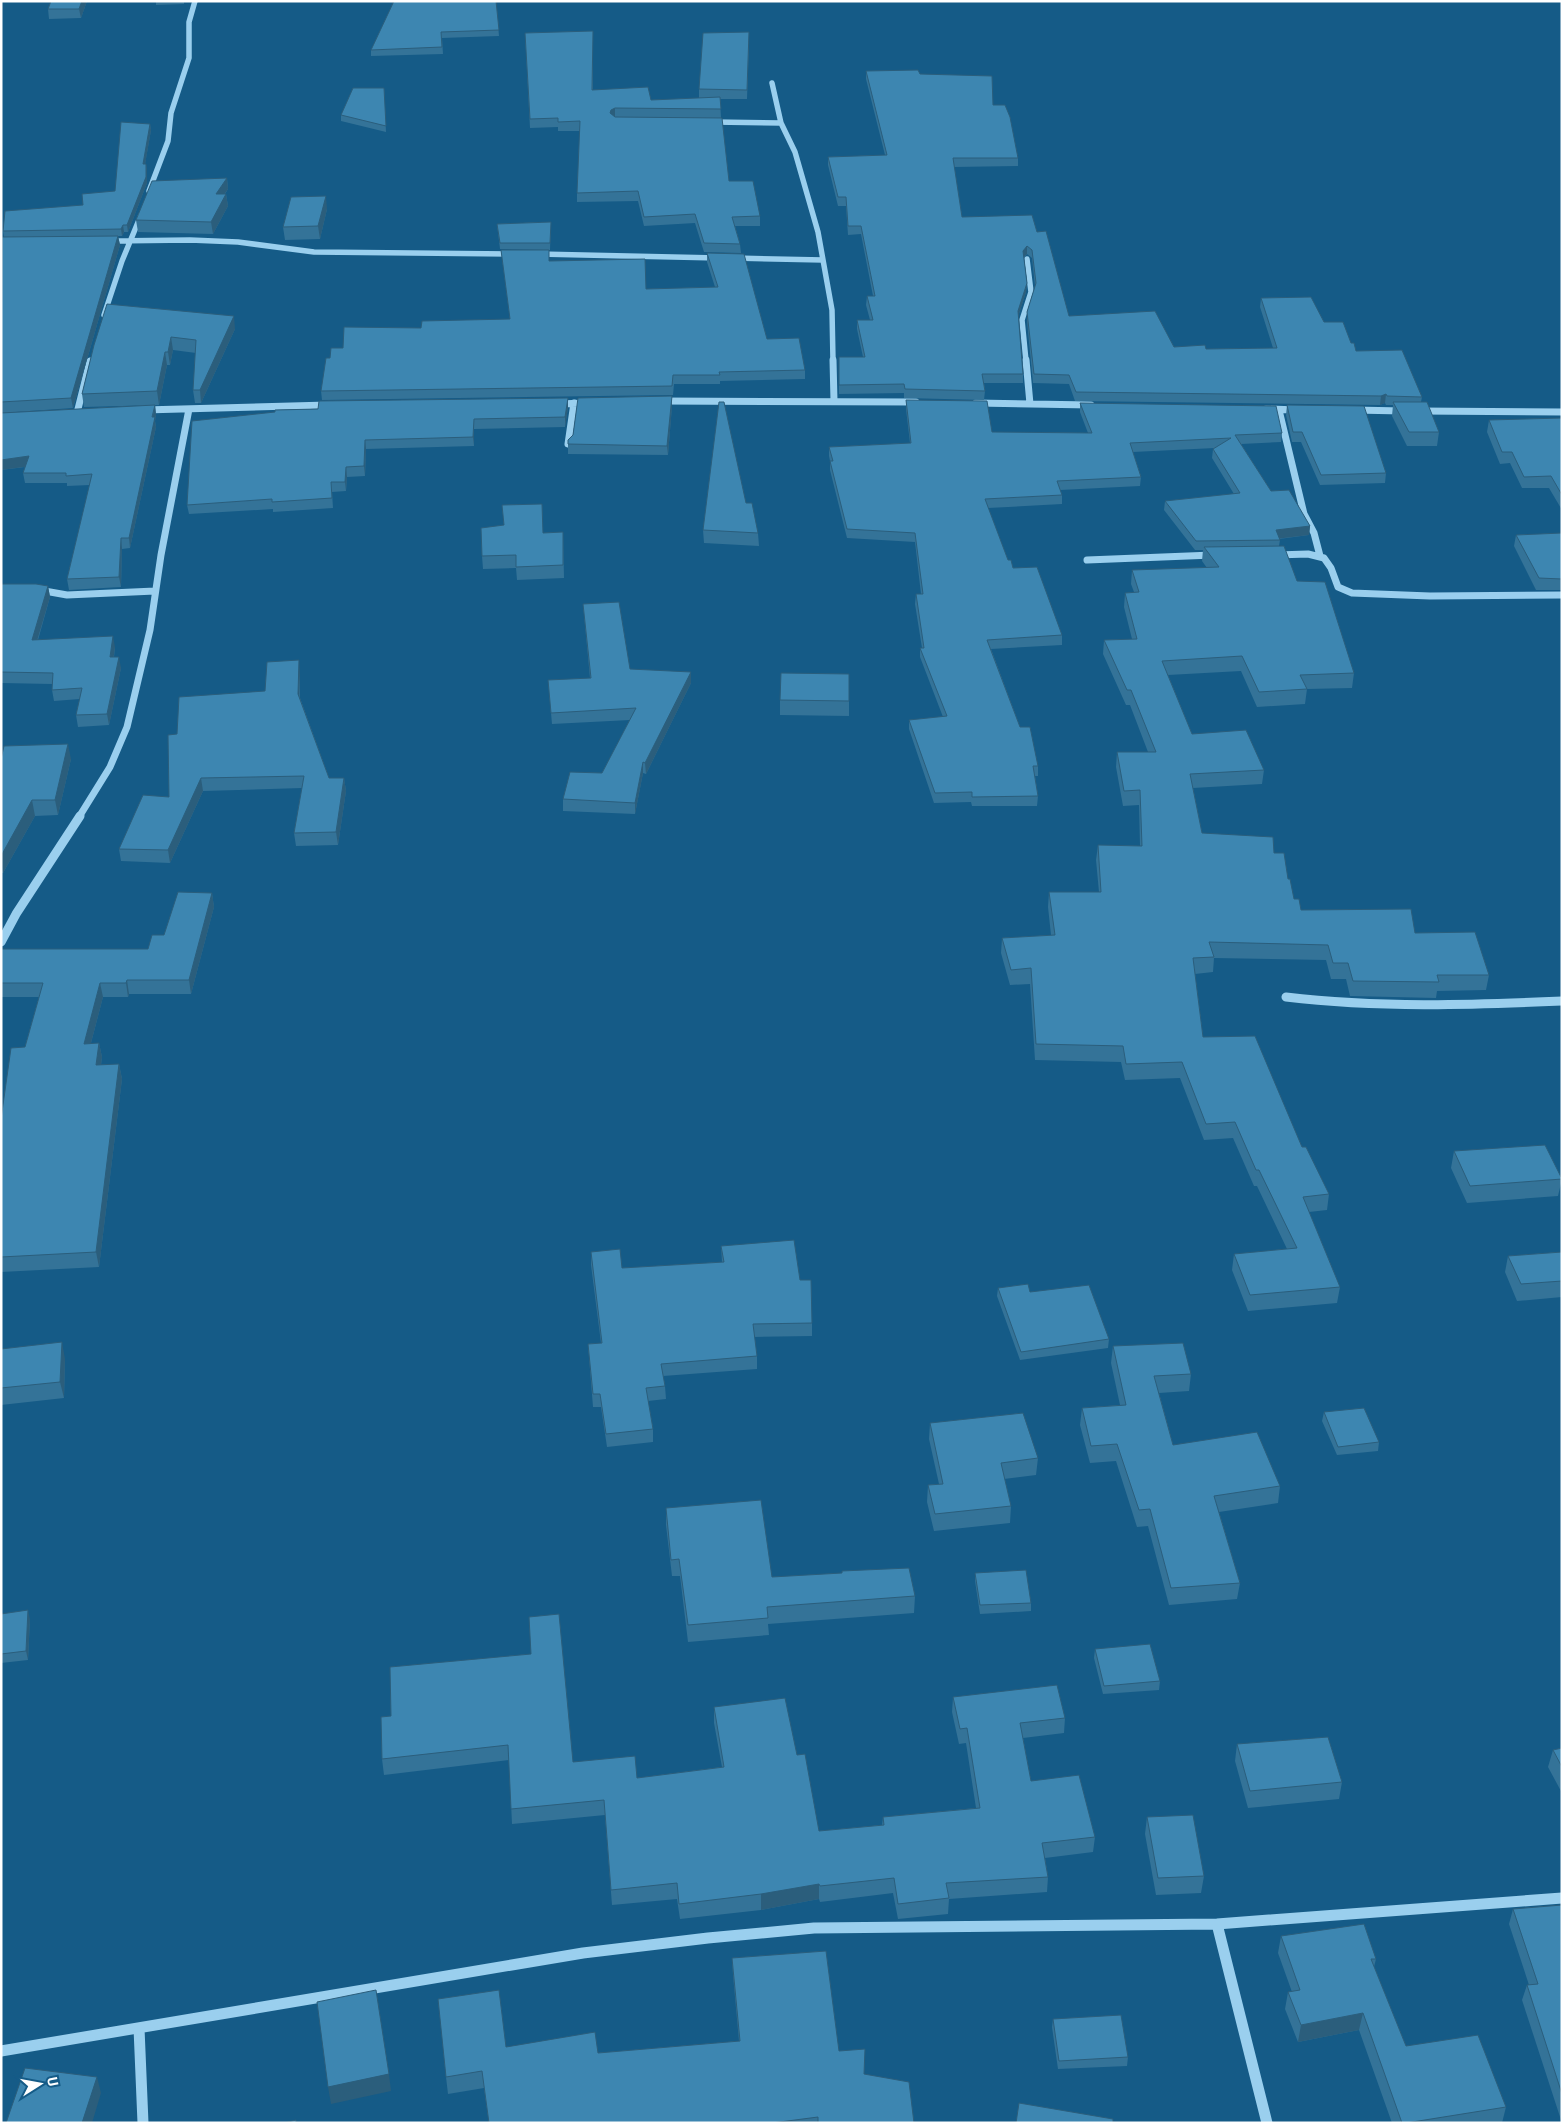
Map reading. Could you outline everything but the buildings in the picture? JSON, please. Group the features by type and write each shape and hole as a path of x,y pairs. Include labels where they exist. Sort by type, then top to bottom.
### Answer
{"street":[{"path":"148,195 168,141 171,114 190,58 189,22 195,1"},
{"path":"772,83 781,123 795,152 818,232 832,310 834,401"},
{"path":"703,122 781,123"},
{"path":"101,326 144,204"},
{"path":"101,241 190,240 238,242 314,252 519,254"},
{"path":"529,254 823,260"},
{"path":"1027,259 1032,286 1022,320 1030,404"},
{"path":"77,413 93,350"},
{"path":"653,401 922,402"},
{"path":"545,404 594,403"},
{"path":"971,403 1099,406"},
{"path":"568,444 574,404"},
{"path":"133,411 341,405"},
{"path":"1,942 16,914 57,853 114,759 128,727 150,630 155,591 189,409"},
{"path":"1259,409 1308,410"},
{"path":"1279,410 1304,514 1314,533 1320,556"},
{"path":"1347,410 1562,412"},
{"path":"67,414 86,413"},
{"path":"1087,560 1222,555"},
{"path":"1268,555 1320,556 1327,561 1337,588 1341,591 1352,593 1430,596 1562,596"},
{"path":"32,589 67,595 155,591"},
{"path":"1286,997 1337,1003 1471,1006 1562,1001"},
{"path":"1,2052 583,1953 708,1938 814,1928 1217,1924 1562,1898"},
{"path":"1217,1924 1267,2123"},
{"path":"139,2028 143,2123"}]}
